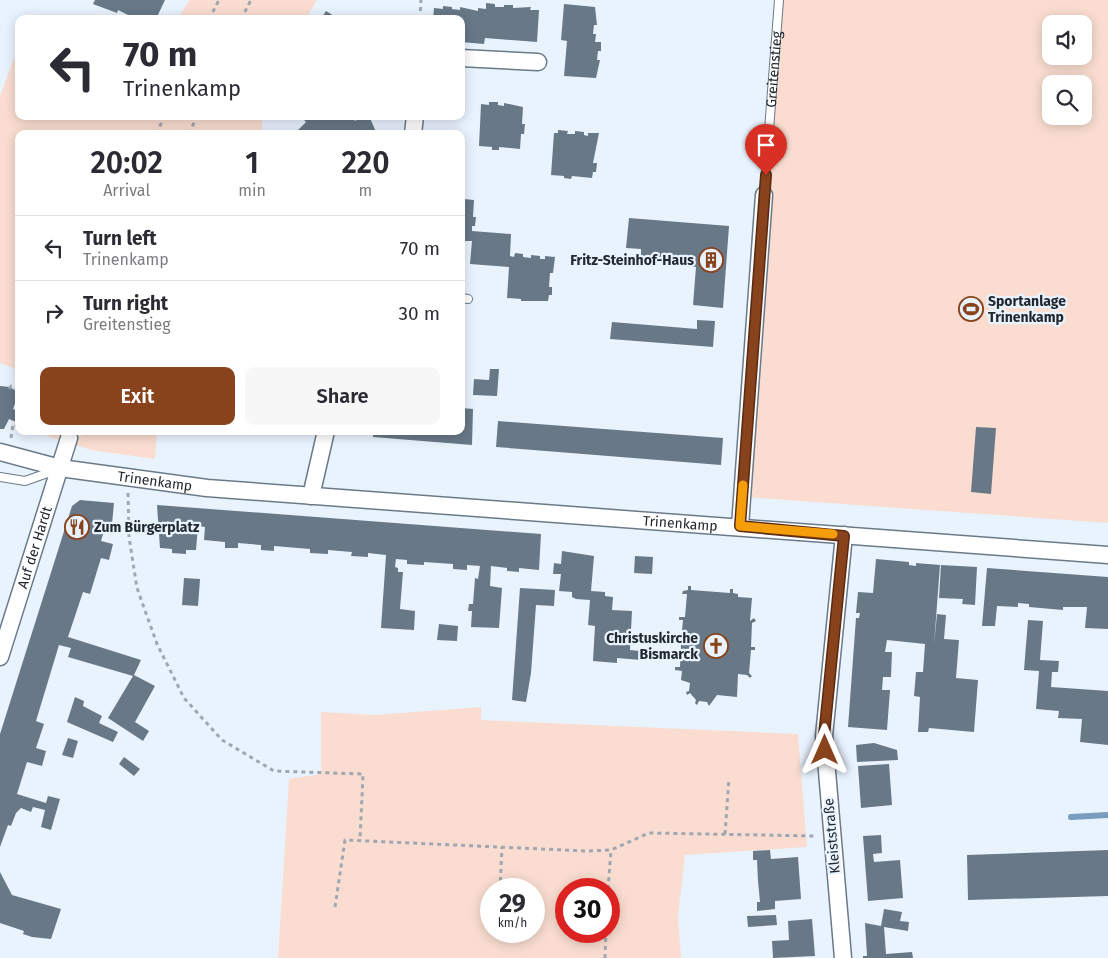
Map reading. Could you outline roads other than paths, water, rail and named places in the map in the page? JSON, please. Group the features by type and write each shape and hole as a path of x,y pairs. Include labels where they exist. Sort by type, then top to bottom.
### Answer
{"street":[{"path":"465,58 538,62"},
{"name":"Greitenstieg","path":"740,526 764,195"},
{"path":"311,496 325,435"},
{"name":"Auf der Hardt","path":"0,657 69,438"},
{"name":"Trinenkamp","path":"0,452 60,468 127,479 311,496 740,526 844,536 1108,555"},
{"name":"Kleiststraße","path":"843,958 824,736 844,536"}],"lane":[{"name":"Greitenstieg","path":"764,195 779,0"},
{"path":"0,477 25,480 60,468"}],"waterway":[{"path":"1071,817 1108,815"}],"place":[{"name":"Fritz-Steinhof-Haus","path":"711,260"},
{"name":"Sportanlage Trinenkamp","path":"971,309"},
{"name":"Zum Bürgerplatz","path":"77,527"},
{"name":"Christuskirche Bismarck","path":"716,646"}]}
